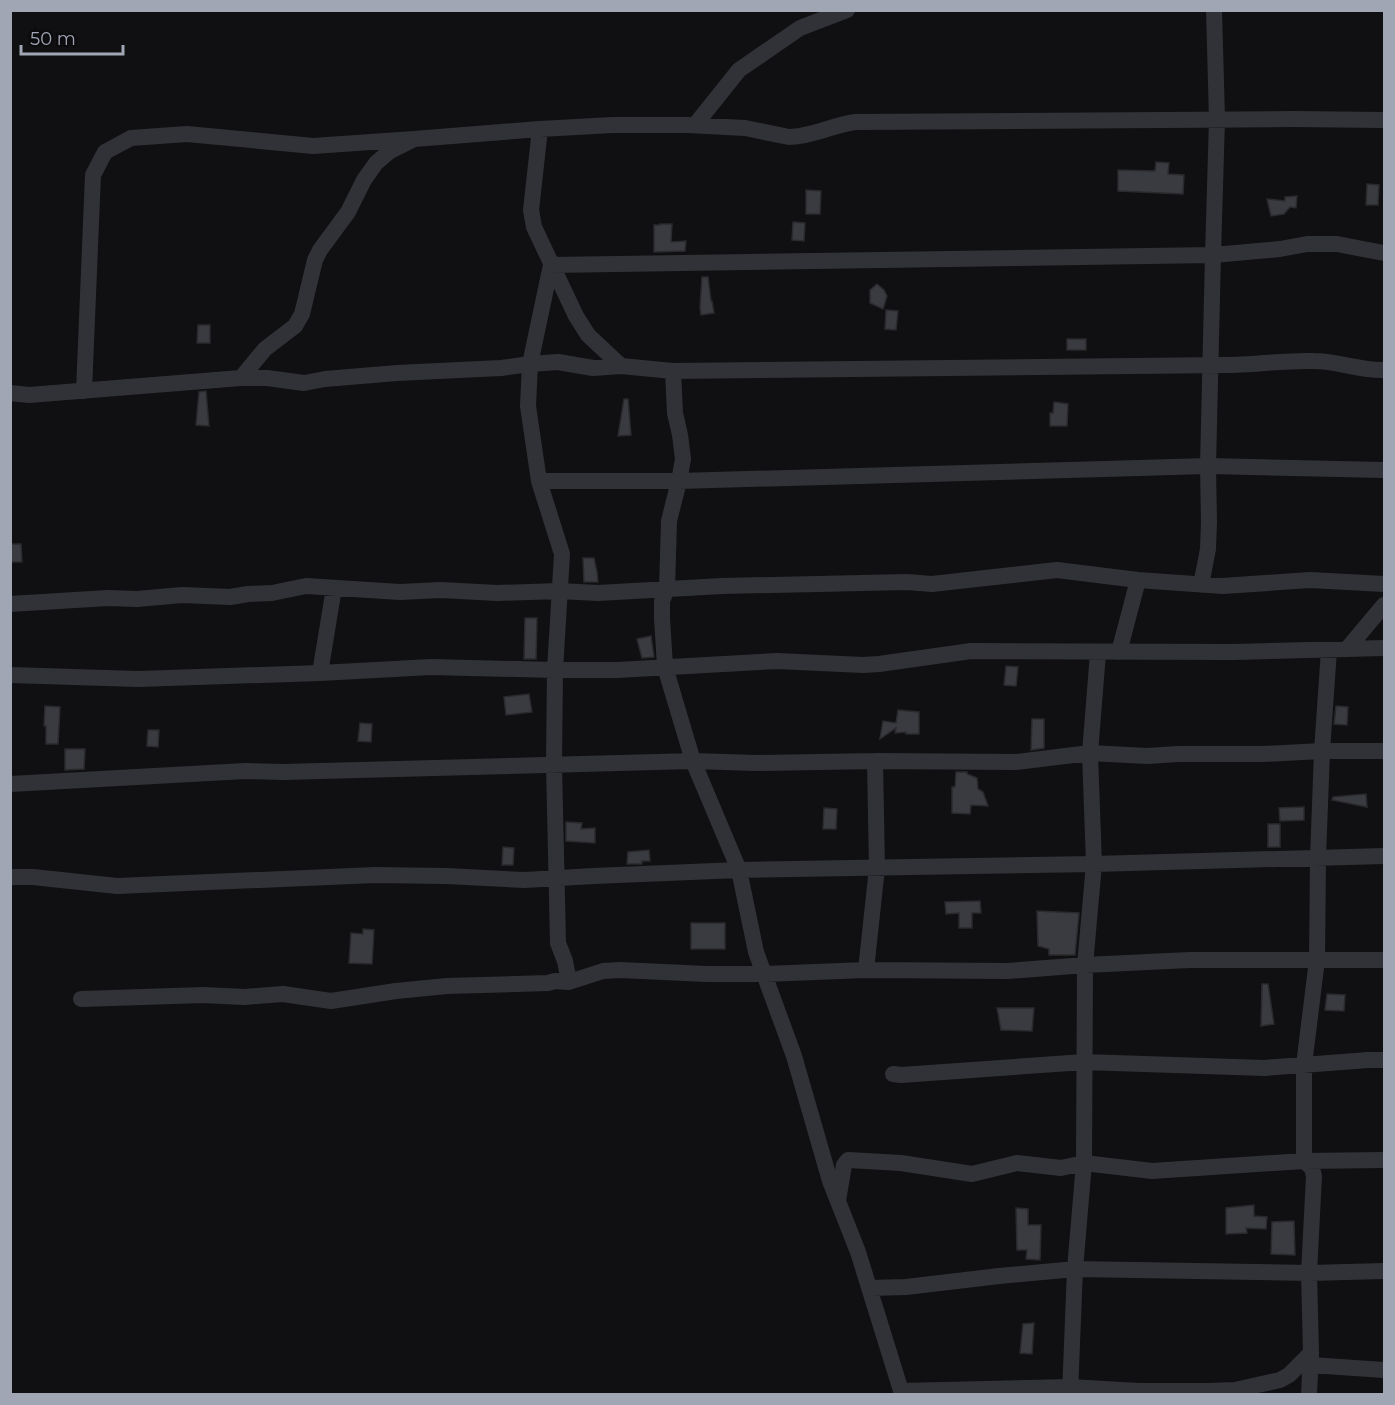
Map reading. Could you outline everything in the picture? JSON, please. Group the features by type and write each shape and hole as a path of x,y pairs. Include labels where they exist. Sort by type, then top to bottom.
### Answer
{"street":[{"path":"695,125 739,70 800,28 847,10"},
{"path":"1201,585 1208,549 1209,522 1210,365 1217,119 1214,10"},
{"path":"84,391 93,175 105,152 131,138 187,134 313,146 612,125 695,125 745,128 797,137 843,123 855,122 1294,118 1384,120"},
{"path":"540,129 531,210 534,227 576,316 588,335 621,366"},
{"path":"241,378 265,349 295,326 302,314 315,260 348,213 364,180 376,163 390,151 414,139"},
{"path":"551,265 1213,255 1280,249 1307,244 1337,244 1384,253"},
{"path":"551,265 530,364 528,406 539,482 562,554 555,670 554,765 558,943 565,961 569,982"},
{"path":"10,393 29,395 241,378 304,382 558,362 597,368 621,366 673,371 1245,365 1313,360 1384,370"},
{"path":"673,371 675,413 683,459 669,521 668,589 662,601 665,667 693,761 739,870 756,952 794,1056 830,1181 858,1252 901,1393 1236,1390 1280,1380 1311,1359 1384,1370"},
{"path":"539,482 679,481 1208,466 1384,470"},
{"path":"10,604 182,595 230,597 306,586 400,592 441,590 497,593 559,591 624,593 668,589 884,583 932,584 1057,570 1137,580 1223,586 1310,580 1384,584"},
{"path":"1119,652 1137,580"},
{"path":"320,673 334,588"},
{"path":"1347,649 1384,605"},
{"path":"10,675 138,679 431,667 617,670 777,661 863,665 971,651 1098,653 1384,648"},
{"path":"1309,1395 1311,1359 1309,1273 1314,1176 1312,1168 1304,1161 1304,1065 1317,960 1322,751 1329,650"},
{"path":"1070,1391 1075,1269 1084,1163 1085,965 1094,864 1090,753 1098,653"},
{"path":"10,784 245,771 284,772 693,761 756,763 1016,762 1090,753 1147,756 1384,751"},
{"path":"866,970 877,868 875,761"},
{"path":"10,877 33,876 117,886 375,875 524,880 739,870 1384,856"},
{"path":"81,999 212,994 244,997 282,994 332,1001 447,986 569,982 603,971 620,970 707,974 866,970 1008,971 1190,960 1384,960"},
{"path":"893,1074 1084,1062 1264,1068 1384,1060"},
{"path":"838,1203 844,1165 848,1160 901,1162 972,1174 1017,1163 1061,1168 1084,1163 1152,1171 1304,1161 1384,1160"},
{"path":"870,1288 906,1287 1075,1269 1309,1273 1384,1271"}],"building":[{"path":"1156,162 1169,163 1168,174 1184,175 1183,194 1118,191 1118,170 1155,171"},
{"path":"1367,184 1379,185 1378,205 1366,205"},
{"path":"806,190 821,191 820,214 806,214"},
{"path":"1297,196 1296,208 1290,207 1284,214 1271,216 1267,199 1285,201 1285,197"},
{"path":"793,222 805,223 804,241 792,240"},
{"path":"672,224 671,242 686,241 685,251 654,252 654,225"},
{"path":"702,277 708,277 714,313 701,315 700,307"},
{"path":"877,284 887,296 883,309 870,303 870,290"},
{"path":"886,310 898,311 896,330 885,329"},
{"path":"198,325 210,325 210,343 197,343"},
{"path":"1067,339 1086,339 1086,350 1067,350"},
{"path":"206,391 209,426 196,425 199,392"},
{"path":"624,399 628,399 631,435 618,436"},
{"path":"1054,402 1068,404 1067,426 1050,426 1050,413 1053,413"},
{"path":"10,544 21,544 22,562 10,562"},
{"path":"583,558 594,558 598,582 584,582"},
{"path":"525,618 537,618 536,659 524,659"},
{"path":"651,636 654,657 642,658 637,639"},
{"path":"1006,666 1018,667 1016,686 1004,685"},
{"path":"529,694 532,712 506,715 504,697"},
{"path":"45,706 60,707 58,744 46,744"},
{"path":"1336,706 1348,707 1347,725 1334,724"},
{"path":"898,710 919,712 919,734 895,733 896,728 880,739 883,721 896,723"},
{"path":"1032,719 1044,719 1044,748 1031,750"},
{"path":"360,723 372,724 371,742 358,741"},
{"path":"148,730 159,730 158,747 147,746"},
{"path":"65,749 85,749 84,769 65,770"},
{"path":"956,772 967,772 977,778 978,789 983,792 988,806 971,805 970,814 952,813 952,787 955,787"},
{"path":"1366,794 1367,807 1332,800 1333,797"},
{"path":"1304,807 1304,820 1280,821 1279,808"},
{"path":"824,808 837,809 836,829 823,829"},
{"path":"566,822 582,823 581,829 595,828 595,843 566,841"},
{"path":"1268,824 1280,824 1280,847 1268,847"},
{"path":"503,847 514,848 513,865 502,865"},
{"path":"649,850 650,861 642,861 642,864 627,864 628,852"},
{"path":"980,901 981,913 972,913 972,928 959,928 959,913 946,914 945,902"},
{"path":"1037,911 1079,913 1075,955 1049,955 1049,949 1038,946"},
{"path":"691,923 725,923 725,949 691,949"},
{"path":"363,929 374,930 372,964 349,963 351,933 363,934"},
{"path":"1262,984 1268,984 1274,1024 1261,1026"},
{"path":"1327,994 1345,995 1344,1011 1325,1010"},
{"path":"997,1008 1034,1008 1032,1031 1001,1030"},
{"path":"1254,1205 1254,1216 1267,1217 1266,1229 1246,1228 1247,1233 1226,1234 1226,1208"},
{"path":"1016,1208 1028,1209 1028,1225 1041,1225 1040,1260 1026,1259 1027,1250 1017,1250"},
{"path":"1294,1221 1295,1255 1271,1254 1272,1222"},
{"path":"1034,1323 1032,1354 1020,1353 1023,1324"}]}
